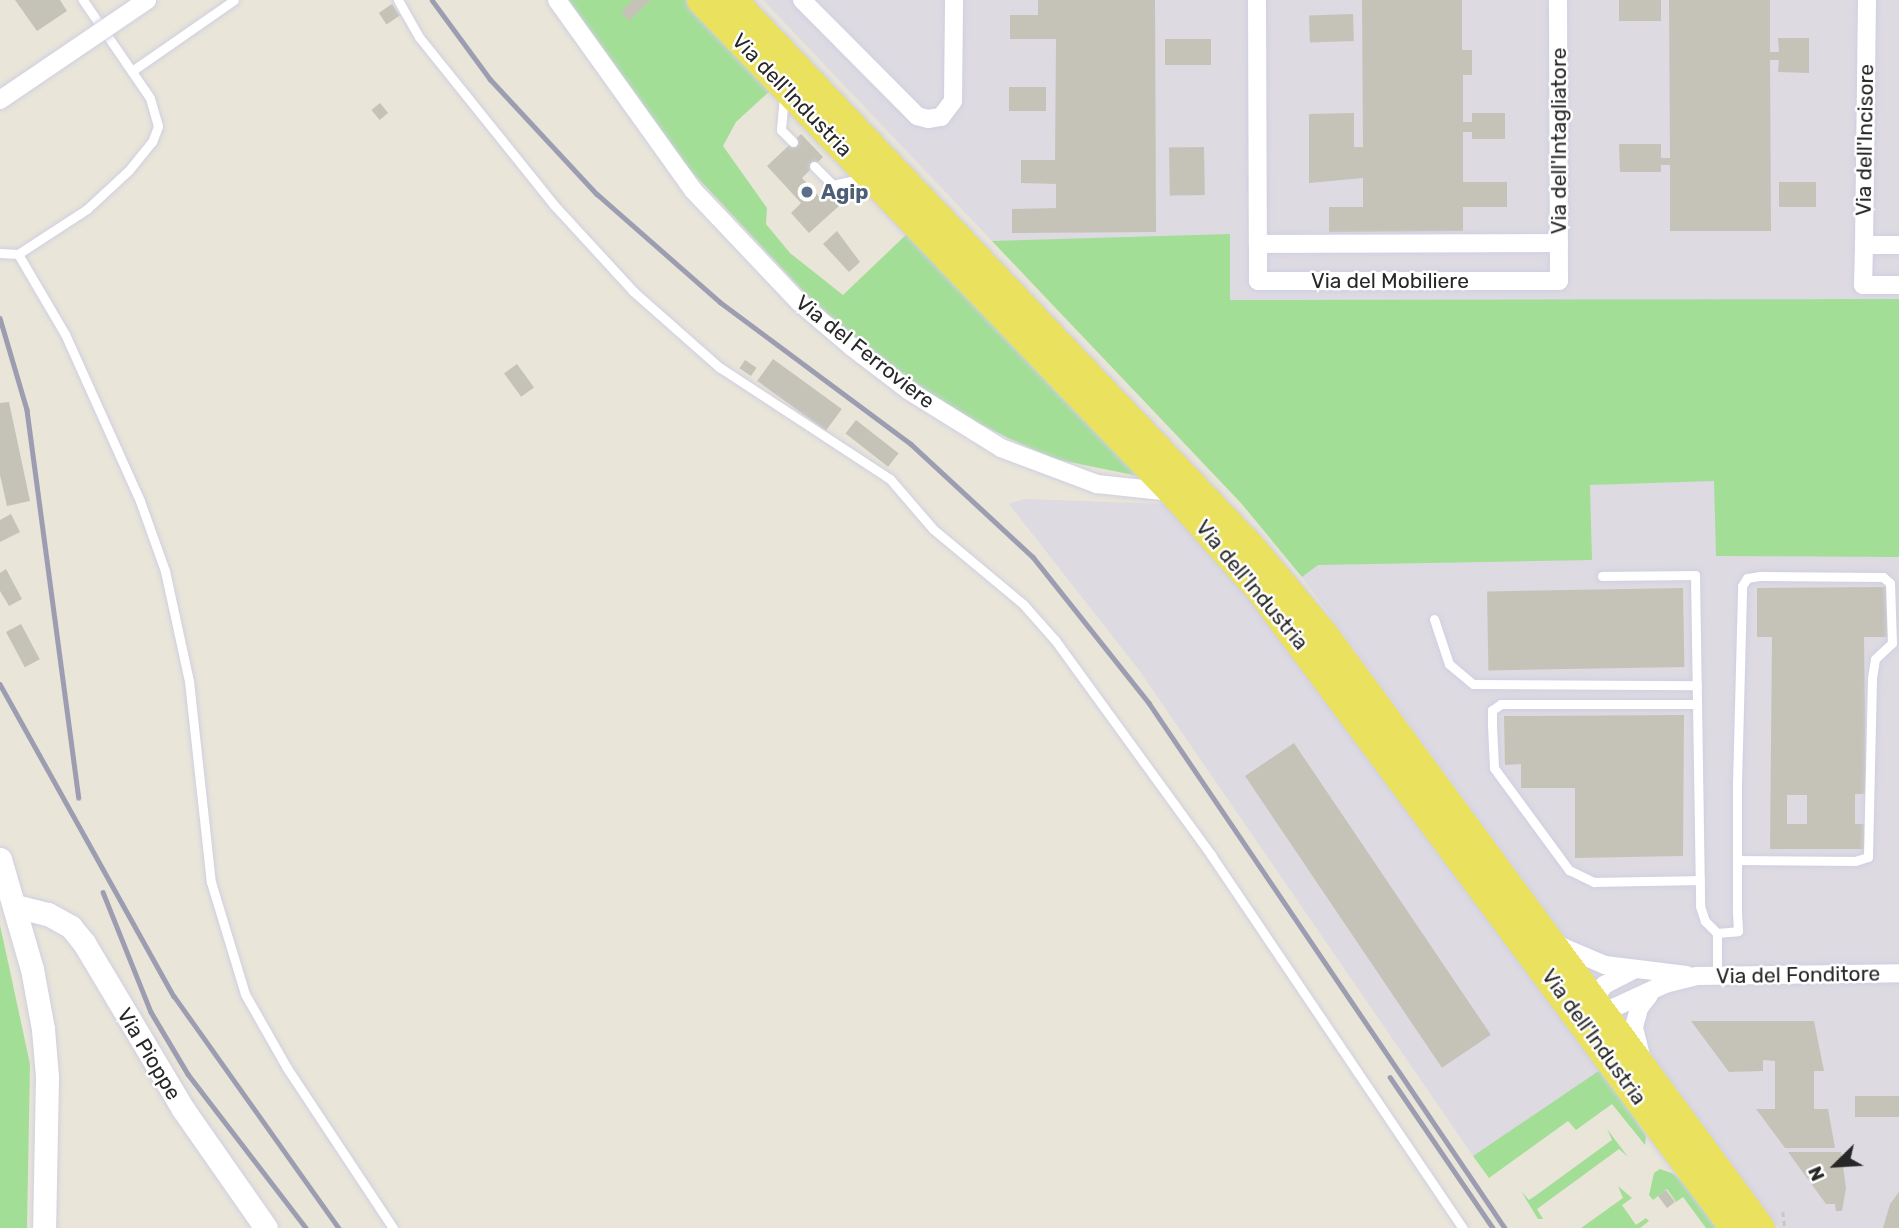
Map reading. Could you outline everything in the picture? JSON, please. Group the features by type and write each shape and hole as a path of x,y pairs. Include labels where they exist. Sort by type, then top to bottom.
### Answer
{"main road":[{"name":"Via dell'Industria","path":"701,0 1172,492 1304,644 1593,1011 1772,1220"},
{"name":"Via dell'Industria","path":"733,0 1253,549 1324,634 1549,940 1734,1228"}],"street":[{"path":"0,100 147,0"},
{"name":"Via del Ferroviere","path":"557,0 694,190 799,302 852,347 908,390 1001,448 1097,484 1172,492"},
{"path":"802,0 917,116 928,119 942,117 953,101 954,0"},
{"name":"Via del Mobiliere","path":"1257,0 1258,282 1559,281"},
{"name":"Via dell'Intagliatore","path":"1558,0 1559,281"},
{"name":"Via dell'Incisore","path":"1867,0 1864,245 1899,245"},
{"name":"Via del Mobiliere","path":"1258,244 1559,243"},
{"path":"1864,245 1863,285 1899,285"},
{"path":"0,859 32,968 44,1041 44,1228"},
{"name":"Via Pioppe","path":"15,906 48,914 71,927 84,943 183,1110 266,1228"},
{"name":"Via del Fonditore","path":"1549,940 1590,962 1696,976 1899,973"},
{"path":"1593,1011 1611,979 1637,969"},
{"name":"Via del Fonditore","path":"1593,1011 1696,976"},
{"path":"1651,1078 1634,1027 1639,1008 1655,989"}],"lane":[{"path":"0,253 18,254 87,209 152,142 158,127 155,107 83,0"},
{"path":"132,71 234,0"},
{"path":"398,0 419,37 539,186 633,291 719,367 890,479 933,529 1023,604 1055,640 1203,844 1463,1228"},
{"path":"784,87 781,130 793,142"},
{"path":"814,166 833,186 869,176"},
{"path":"18,254 71,346 140,501 165,571 189,681 199,807 211,882 241,983 287,1068 393,1228"},
{"path":"1602,576 1695,575 1700,906 1705,920 1717,933 1717,975"},
{"path":"1717,933 1738,931 1737,860 1742,586 1747,578 1759,576 1884,578 1894,590 1892,643 1875,659 1872,679 1868,856 1855,860 1737,860"},
{"path":"1434,619 1449,664 1473,684 1697,685"},
{"path":"1697,704 1501,704 1492,710 1492,724 1494,768 1569,870 1594,882 1700,880"}],"path":[{"path":"1772,1220 1785,1228"}],"shaded area":[{"path":"763,0 1899,0 1899,1228 1779,1228 1302,577 1241,503"},
{"path":"1024,499 1167,504 1258,605 1603,1068 1473,1156 1139,670 1009,504"}],"green space":[{"path":"566,0 686,0 772,89 736,122 723,146 767,208 766,224 790,253 843,295 909,232 1143,477 1055,459 1008,438 955,411 858,341 805,293 692,172 649,120"},
{"path":"1230,234 1230,300 1899,299 1899,557 1716,556 1714,481 1590,485 1592,560 1318,565 1302,577 1241,503 992,241"},
{"path":"0,925 30,1064 27,1228 0,1228"},
{"path":"1603,1068 1646,1136 1645,1145 1612,1104 1576,1130 1568,1121 1489,1178 1473,1156"},
{"path":"1607,1129 1628,1157 1619,1149 1537,1209 1543,1219 1538,1219 1521,1191 1529,1200 1535,1196 1612,1140"},
{"path":"1660,1169 1674,1174 1698,1197 1721,1228 1706,1228 1683,1197 1676,1202 1667,1189 1653,1200 1649,1195 1654,1173"},
{"path":"1618,1186 1632,1198 1622,1205 1636,1225 1646,1218 1649,1221 1640,1228 1581,1228 1623,1198"}],"building":[{"path":"15,0 60,0 67,11 37,31"},
{"path":"633,0 651,0 629,21 621,12"},
{"path":"1038,0 1155,0 1156,232 1012,233 1012,209 1056,208 1056,184 1021,183 1021,160 1055,160 1056,39 1010,39 1010,15 1038,15"},
{"path":"1362,0 1462,0 1462,50 1472,50 1472,75 1463,75 1463,122 1472,122 1472,113 1505,113 1505,139 1472,139 1472,132 1463,132 1463,182 1507,182 1507,207 1463,207 1463,231 1329,232 1329,207 1363,207 1363,178 1309,183 1309,114 1354,113 1354,147 1363,147"},
{"path":"1619,0 1661,0 1661,21 1619,21"},
{"path":"1669,0 1770,0 1770,52 1779,52 1778,38 1809,38 1809,73 1778,72 1779,60 1770,60 1771,231 1670,231 1670,165 1661,165 1661,172 1620,172 1619,144 1661,144 1661,158 1670,158"},
{"path":"392,4 400,16 387,25 379,13"},
{"path":"1353,14 1354,41 1310,43 1309,16"},
{"path":"1165,39 1211,39 1211,65 1165,65"},
{"path":"1009,87 1046,87 1046,111 1009,111"},
{"path":"380,103 388,113 380,120 371,110"},
{"path":"801,134 823,157 802,178 822,200 830,193 840,205 809,233 791,213 801,203 767,166"},
{"path":"1204,147 1205,195 1170,196 1169,148"},
{"path":"1779,182 1816,182 1816,207 1779,207"},
{"path":"837,231 860,262 849,272 823,244"},
{"path":"773,359 842,409 826,431 757,381"},
{"path":"745,360 757,368 751,376 739,368"},
{"path":"517,364 534,387 521,397 504,373"},
{"path":"9,402 30,501 7,506 0,475 0,403"},
{"path":"856,420 899,453 888,467 846,433"},
{"path":"11,514 20,532 0,542 0,520"},
{"path":"6,569 22,599 9,606 0,591 0,573"},
{"path":"1889,587 1889,637 1864,637 1866,794 1855,794 1855,824 1868,824 1867,849 1770,849 1772,637 1757,637 1757,588","holes":["1787,795 1807,795 1807,824 1787,824"]},
{"path":"1683,588 1684,667 1488,670 1487,591"},
{"path":"21,624 40,659 25,667 6,632"},
{"path":"1684,715 1683,856 1575,858 1575,788 1521,788 1521,764 1505,765 1504,716"},
{"path":"1294,743 1491,1035 1442,1068 1245,776"},
{"path":"1691,1021 1814,1021 1824,1071 1814,1071 1814,1109 1828,1109 1835,1148 1785,1148 1756,1109 1775,1109 1775,1061 1763,1060 1763,1071 1729,1072"},
{"path":"1855,1096 1899,1096 1899,1117 1855,1117"},
{"path":"1788,1152 1841,1152 1846,1188 1842,1211 1836,1211 1835,1204 1826,1204"},
{"path":"1666,1190 1675,1202 1667,1208 1658,1196"},
{"path":"1899,1192 1899,1228 1883,1228 1890,1204"}],"railway":[{"path":"432,0 490,79 597,194 720,302 911,444 1033,557 1149,703 1505,1228"},
{"path":"0,318 27,410 79,798"},
{"path":"0,684 174,996 339,1228"},
{"path":"103,892 151,1012 188,1074 306,1228"},
{"path":"1390,1077 1493,1228"}],"place":[{"name":"Agip","path":"807,192"}]}
